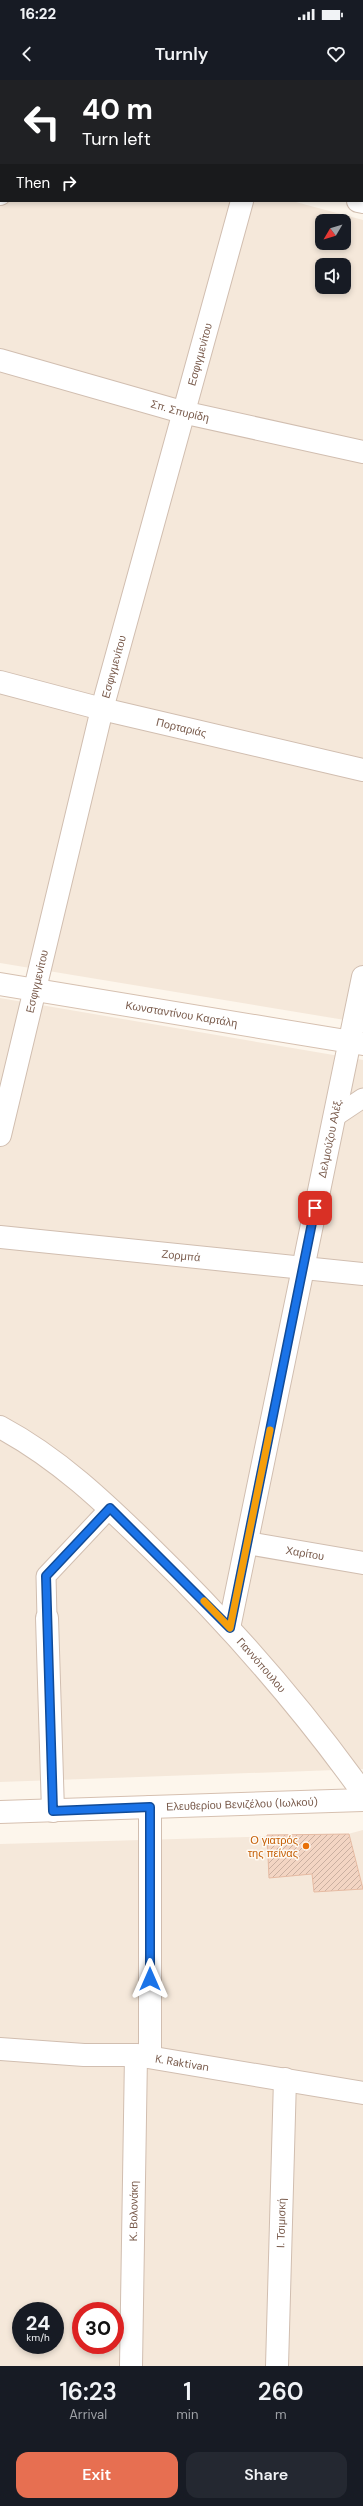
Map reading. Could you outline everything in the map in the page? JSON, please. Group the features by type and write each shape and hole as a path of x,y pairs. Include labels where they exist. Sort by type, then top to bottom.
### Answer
{"street":[{"name":"Εσφιγμενίτου","path":"0,1135 102,709 182,412 242,202"},
{"name":"Σπ. Σπυρίδη","path":"0,360 182,412 363,452"},
{"name":"Πορταριάς","path":"0,682 102,709 363,770"},
{"name":"Δελμούζου Αλέξ.","path":"230,1628 334,1118 356,1043 363,977"},
{"name":"Κωνσταντίνου Καρτάλη","path":"0,984 356,1043"},
{"name":"Ζορμπά","path":"0,1237 302,1269 363,1274"},
{"name":"Γιαννόπουλου","path":"0,1427 41,1451 110,1508 230,1628 363,1793"},
{"name":"Χαρίτου","path":"247,1543 363,1563"},
{"path":"47,1618 53,1811"},
{"name":"Ελευθερίου Βενιζέλου (Ιωλκού)","path":"0,1812 363,1800"},
{"name":"Κ. Βολονάκη","path":"131,2366 143,2056 150,1807"},
{"name":"K. Raktivan","path":"0,2048 84,2054 143,2056 363,2093"},
{"name":"Ι. Τσιμισκή","path":"277,2366 286,2079"}],"lane":[{"path":"334,1118 363,1098"},
{"path":"47,1618 46,1576 110,1508"}],"shaded area":[{"path":"0,202 296,202 341,214 315,214 315,250 351,250 351,217 363,220 363,1023 0,963"},
{"path":"0,998 363,1060 363,1769 0,1782"},
{"path":"363,1830 363,2366 0,2366 0,1844 348,1834"}],"building":[{"path":"349,1834 363,1889 314,1892 312,1874 269,1878 267,1835"}],"slow traffic":[{"path":"204,1601 230,1628 270,1430"}],"place":[{"name":"Ο γιατρός της πείνας","path":"306,1846"}],"route":[{"path":"150,1979 150,1807 53,1811 46,1576 110,1508 230,1628 315,1208"}]}
